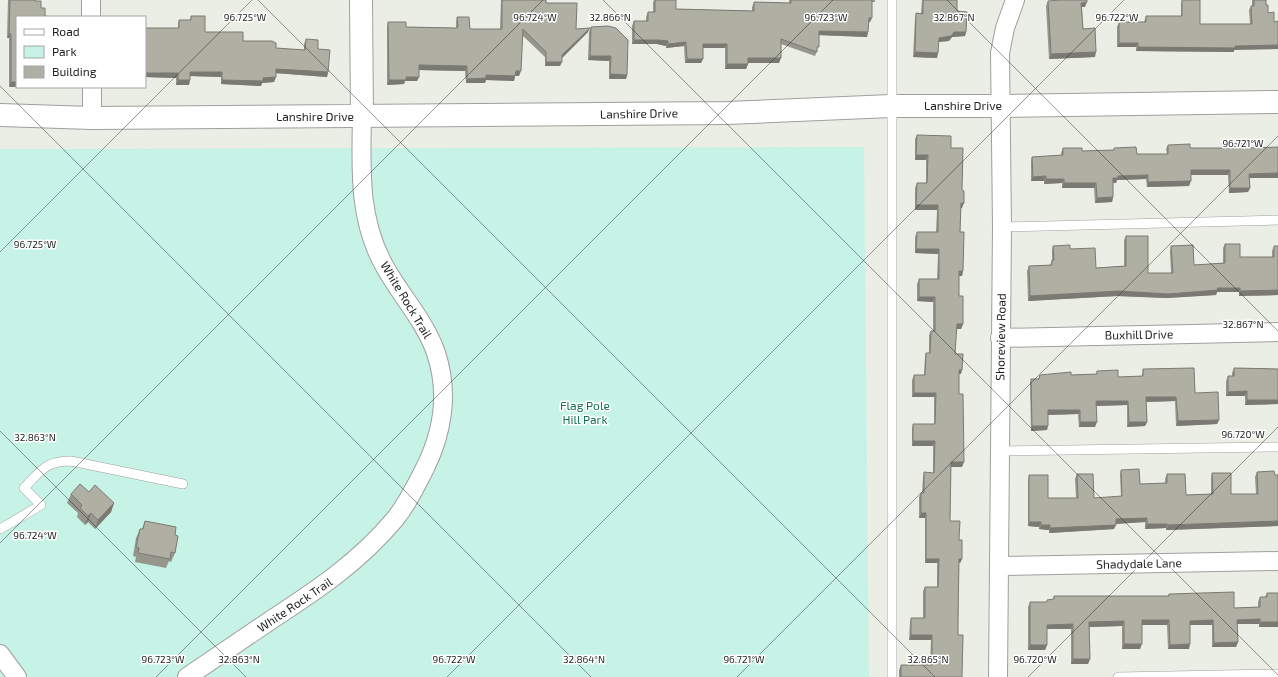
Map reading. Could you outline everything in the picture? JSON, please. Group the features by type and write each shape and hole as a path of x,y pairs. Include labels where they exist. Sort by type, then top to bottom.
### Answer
{"street":[{"path":"91,0 91,16"},
{"name":"White Rock Trail","path":"187,677 336,578 361,556 396,518 418,482 435,443 442,419 443,402 439,366 436,354 425,328 385,267 374,244 366,220 361,181 361,0"},
{"name":"Shoreview Road","path":"998,677 1002,227 1000,53 1005,28 1015,0"},
{"path":"92,88 92,118"},
{"name":"Lanshire Drive","path":"0,115 92,118 362,117 726,113 891,106 1278,102"},
{"name":"Buxhill Drive","path":"1000,338 1278,332"},
{"name":"Shadydale Lane","path":"1000,566 1278,561"},
{"path":"0,654 17,677"}],"lane":[{"path":"892,0 892,677"},
{"path":"1002,227 1278,220"},
{"path":"1000,451 1278,447"},
{"path":"0,529 41,505 24,488 44,468 56,461 71,462 183,484"},
{"path":"1118,677 1277,675"}],"green space":[{"name":"Flag Pole Hill Park","path":"864,147 869,677 0,677 0,149"}],"building":[{"path":"10,0 41,1 41,8 45,8 45,16 16,16 16,82 11,82 11,34 9,34"},
{"path":"502,0 546,0 546,3 577,3 576,29 590,28 562,55 562,62 546,62 546,52 523,29 521,71 516,71 515,76 486,75 486,78 467,79 467,66 419,65 419,77 406,77 406,80 389,80 388,22 406,22 406,27 456,28 458,27 457,17 469,17 470,29 502,29"},
{"path":"655,0 676,0 676,9 754,11 754,2 791,3 791,0 872,0 872,18 869,18 868,32 819,31 819,47 817,47 817,52 781,39 781,58 748,58 748,64 727,64 727,44 703,44 703,59 687,59 686,42 668,44 668,41 634,40 634,21 648,21 648,12 655,12"},
{"path":"923,0 957,0 957,11 967,12 966,32 954,32 951,36 939,38 938,53 915,52 916,13 923,14"},
{"path":"1087,0 1087,2 1081,3 1083,29 1095,28 1096,52 1051,54 1048,1"},
{"path":"1182,0 1200,0 1200,24 1252,24 1251,6 1254,6 1254,0 1266,0 1266,5 1268,5 1268,13 1274,12 1274,22 1278,21 1278,45 1235,46 1235,48 1138,47 1138,43 1119,43 1119,22 1146,22 1146,16 1182,16"},
{"path":"191,16 205,16 205,32 243,32 243,41 272,41 276,43 276,48 305,50 306,39 318,40 318,49 330,50 328,72 276,69 276,77 263,78 263,81 222,80 222,72 190,72 190,80 178,80 178,73 146,73 146,28 179,28 179,20 191,20"},
{"path":"608,26 616,28 628,40 627,75 610,74 611,56 590,56 591,27"},
{"path":"917,135 951,136 951,148 963,148 962,190 964,191 964,203 961,203 960,232 964,232 963,271 959,271 959,296 963,296 963,324 957,324 955,354 963,354 962,370 959,370 959,394 963,394 964,462 951,462 950,521 960,521 959,540 962,540 962,559 959,559 958,635 963,635 962,677 901,677 901,665 932,665 932,635 911,635 911,618 925,618 925,587 938,587 939,559 926,559 926,513 921,513 921,493 924,493 924,472 934,473 935,441 913,441 913,424 935,424 936,393 914,393 914,375 925,375 926,353 930,353 931,331 935,331 935,297 919,297 919,279 939,279 939,249 916,249 917,232 938,232 938,205 916,205 917,183 927,183 928,155 916,155"},
{"path":"1249,143 1249,148 1278,147 1278,173 1249,174 1250,188 1230,188 1230,170 1191,170 1191,181 1148,182 1148,175 1118,176 1118,178 1113,178 1113,197 1097,198 1096,183 1064,183 1064,179 1046,179 1046,176 1033,177 1032,157 1063,155 1063,148 1082,148 1082,151 1114,150 1114,148 1136,147 1137,154 1168,154 1168,145 1190,144 1190,148 1226,148 1225,144"},
{"path":"1126,236 1148,236 1148,273 1173,273 1171,246 1193,245 1194,265 1225,263 1225,244 1240,244 1240,257 1274,257 1274,246 1278,246 1278,290 1240,291 1240,288 1217,288 1218,290 1168,294 1119,291 1030,296 1029,266 1052,265 1052,260 1054,260 1053,246 1070,245 1070,249 1095,248 1096,268 1126,266"},
{"path":"1194,368 1195,393 1218,392 1219,420 1178,421 1176,397 1146,397 1147,422 1129,422 1128,401 1096,401 1097,422 1080,422 1080,410 1048,410 1048,426 1032,426 1031,379 1039,379 1040,375 1071,372 1071,375 1097,374 1097,371 1118,370 1118,377 1143,376 1143,369"},
{"path":"1234,368 1278,369 1278,400 1247,400 1247,391 1228,392 1228,376 1234,376"},
{"path":"1139,469 1140,484 1167,483 1167,474 1185,474 1186,495 1213,494 1212,473 1231,473 1231,494 1258,494 1257,472 1274,471 1275,475 1278,475 1278,521 1168,525 1147,524 1147,518 1116,519 1116,525 1050,528 1050,525 1041,525 1041,522 1029,522 1029,475 1048,475 1048,498 1078,498 1077,474 1093,474 1094,498 1122,496 1121,470"},
{"path":"80,484 89,492 95,485 114,503 98,520 91,513 88,516 80,508 82,505 71,494"},
{"path":"145,521 176,527 175,535 178,536 175,553 171,552 170,559 138,553 139,548 136,547 140,529 143,529"},
{"path":"1234,592 1234,608 1260,607 1260,597 1267,597 1267,593 1278,593 1278,622 1260,622 1260,619 1237,620 1238,642 1214,643 1213,620 1190,621 1190,644 1170,645 1169,620 1142,620 1142,644 1124,644 1124,621 1089,622 1090,659 1073,659 1073,624 1047,625 1047,645 1030,645 1030,602 1047,602 1047,600 1054,599 1054,596 1169,596 1169,594"}]}
